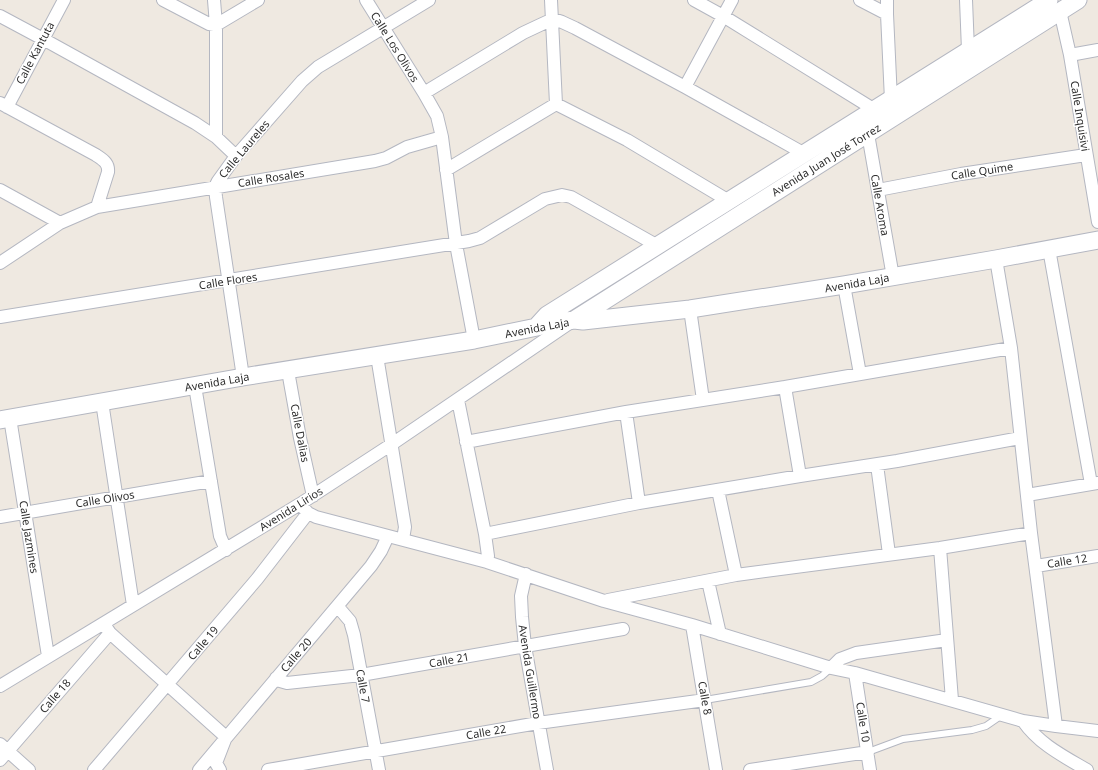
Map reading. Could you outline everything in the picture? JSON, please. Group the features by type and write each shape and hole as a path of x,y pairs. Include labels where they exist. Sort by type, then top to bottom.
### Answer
{"street":[{"name":"Calle Kantuta","path":"3,105 43,39 64,0"},
{"path":"163,0 209,24 216,25 258,0"},
{"path":"214,0 216,25 216,137"},
{"name":"Calle Los Olivos","path":"366,0 437,116 442,137 456,244 474,340"},
{"name":"Calle Laureles","path":"243,377 227,281 215,187 236,156 302,81 318,67 429,0"},
{"path":"552,0 556,104"},
{"path":"694,0 723,16 875,110"},
{"path":"685,87 732,0"},
{"path":"860,0 887,14"},
{"path":"887,0 891,100"},
{"path":"966,0 968,50"},
{"name":"Avenida Juan José Torrez","path":"574,320 868,134 1050,3 1078,0"},
{"path":"536,327 547,315 891,100 968,50 1050,3"},
{"name":"Calle Inquisivi","path":"1050,3 1070,55 1098,222"},
{"path":"0,16 195,123 216,137 236,156"},
{"path":"424,93 523,33 553,20 575,28 805,154"},
{"path":"1070,55 1098,50"},
{"path":"446,170 556,104"},
{"path":"556,104 627,140 729,201"},
{"path":"3,105 105,161 108,167 108,172 97,207"},
{"name":"Calle Aroma","path":"868,134 893,277"},
{"name":"Calle Rosales","path":"0,263 60,223 97,207 375,161 386,158 406,147 442,137"},
{"name":"Calle Quime","path":"878,190 961,174 1086,155"},
{"path":"0,190 60,223"},
{"name":"Calle Flores","path":"0,317 456,244 480,238 545,199 562,195 571,197 658,246"},
{"name":"Avenida Laja","path":"5,419 243,377 474,340 574,320 583,321 690,309 893,277 1098,240"},
{"path":"1027,496 1095,483 1049,249"},
{"path":"996,259 1011,348 1031,533 1056,726"},
{"path":"844,285 860,374"},
{"path":"690,309 703,400"},
{"name":"Avenida Lirios","path":"0,686 48,656 107,628 133,605 226,550 304,509 313,496 458,400 574,320"},
{"path":"466,442 626,412 785,387 1011,348"},
{"path":"377,356 405,526 403,539"},
{"name":"Calle Dalias","path":"288,371 300,438 313,496"},
{"path":"195,386 220,536 226,550"},
{"path":"785,387 800,476"},
{"path":"458,400 485,534 488,556 487,562"},
{"path":"102,402 133,605"},
{"path":"626,412 639,503"},
{"name":"Calle Jazmines","path":"5,419 25,512 48,656"},
{"path":"485,534 639,503 800,476 877,465 1020,438"},
{"path":"877,465 889,554"},
{"name":"Calle Olivos","path":"0,517 211,481"},
{"path":"718,490 736,575"},
{"path":"304,509 316,517 487,562 604,601 692,625 831,668 855,673 1023,721 1098,731"},
{"name":"Calle 19","path":"94,770 257,579 304,509"},
{"path":"604,601 736,575 940,548 1031,533"},
{"name":"Calle 20","path":"198,770 338,607 370,566 384,546 388,536"},
{"path":"940,548 952,700"},
{"name":"Calle 12","path":"1036,566 1098,556"},
{"name":"Avenida Guillermo","path":"526,574 521,596 525,646 547,770"},
{"path":"708,581 720,634"},
{"name":"Calle 7","path":"338,607 350,621 354,635 379,770"},
{"name":"Calle 8","path":"692,625 716,770"},
{"path":"107,628 226,738 216,763 220,770"},
{"name":"Calle 18","path":"2,752 107,628"},
{"name":"Calle 21","path":"276,678 287,683 361,675 623,629"},
{"path":"831,668 840,659 856,653 947,640"},
{"name":"Calle 10","path":"855,673 870,770"},
{"name":"Calle 22","path":"268,770 538,723 705,700"},
{"path":"1023,721 1028,729 1039,740 1054,751 1087,770"},
{"path":"2,752 30,770"},
{"path":"750,770 868,752"}],"lane":[{"path":"705,700 811,682 822,676 831,668"},
{"path":"868,752 903,739 972,730 986,726 1002,715"}]}
